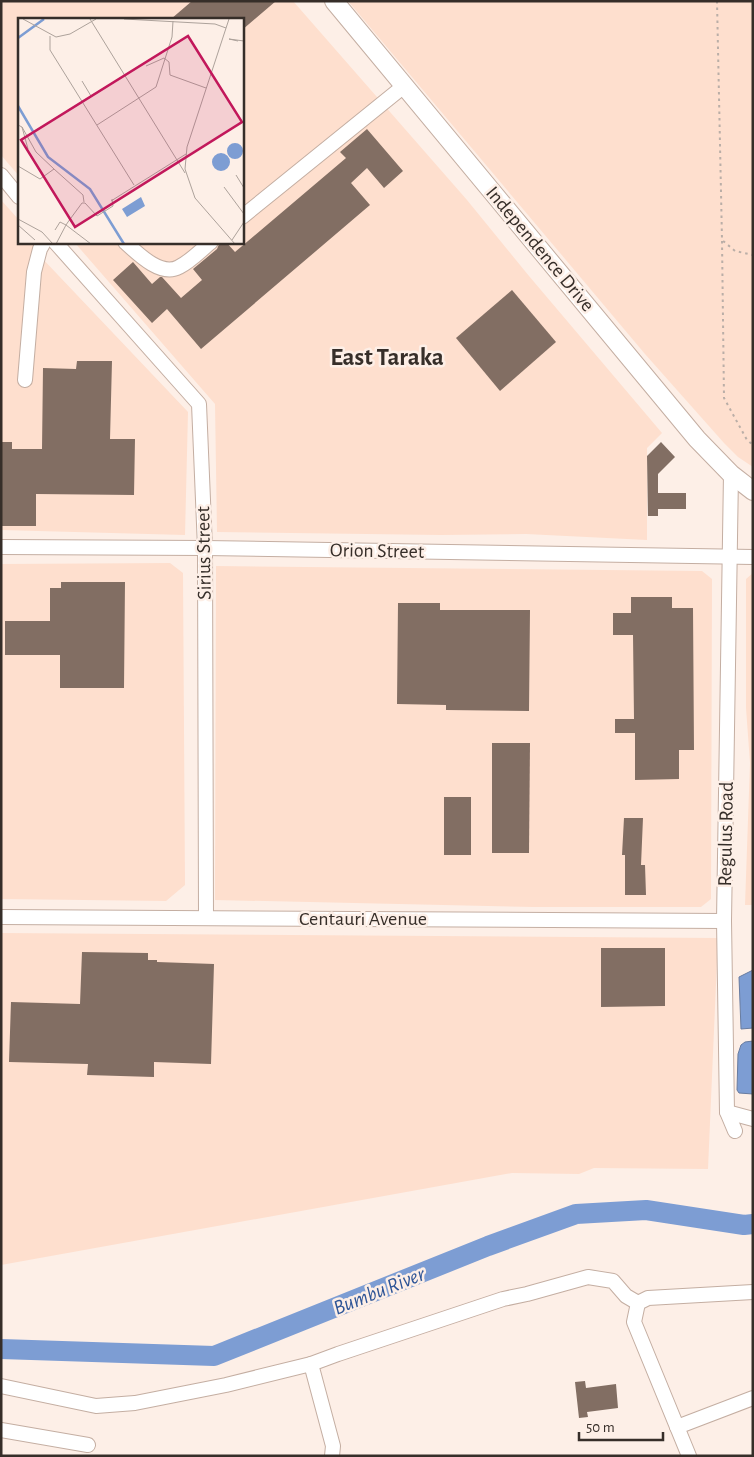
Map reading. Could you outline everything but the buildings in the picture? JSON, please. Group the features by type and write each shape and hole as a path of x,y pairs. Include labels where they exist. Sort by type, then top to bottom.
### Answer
{"main road":[{"name":"Independence Drive","path":"334,1 697,439 731,474 753,491"}],"street":[{"path":"244,215 404,86"},
{"path":"1,175 18,196"},
{"path":"25,380 34,272 43,244"},
{"name":"Sirius Street","path":"57,244 199,404 205,548 206,918"},
{"path":"127,244 148,262 163,268 178,268 208,244"},
{"name":"Regulus Road","path":"727,1112 724,921 731,474"},
{"name":"Orion Street","path":"1,548 205,548 753,557"},
{"name":"Centauri Avenue","path":"1,917 724,921"},
{"path":"727,1112 753,1119"},
{"path":"727,1112 735,1131"},
{"path":"1,1386 96,1406 136,1403 226,1385 312,1364 503,1299 588,1277 612,1281 626,1296 638,1303"},
{"path":"638,1303 648,1298 753,1292"},
{"path":"638,1303 634,1322 688,1456"},
{"path":"312,1364 333,1446 332,1456"},
{"path":"677,1427 753,1398"},
{"path":"1,1430 88,1445"}],"path":[{"path":"718,1 724,398 748,440 753,445"},
{"path":"722,240 735,251 753,255"}],"shaded area":[{"path":"1,1 293,1 467,200 662,433 647,448 647,540 526,534 441,535 217,532 215,404 76,244 244,244 244,18 18,18 18,175 1,155"},
{"path":"348,1 753,1 753,467 738,457 724,443 645,354"},
{"path":"1,200 18,219 18,244 33,244 39,255 188,412 185,535 1,530"},
{"path":"170,563 183,573 185,885 166,901 1,899 1,564"},
{"path":"216,566 702,571 712,579 711,899 701,907 533,907 215,900"},
{"path":"753,573 753,905 745,905 750,763 746,708 746,579"},
{"path":"1,933 718,938 708,1169 594,1168 579,1174 512,1173 1,1265"}],"water":[{"path":"753,970 753,1028 741,1029 739,977"},
{"path":"753,1041 753,1094 739,1093 737,1090 738,1054 741,1045 745,1042"}],"waterway":[{"name":"Bumbu River","path":"1,1349 214,1356 488,1246 576,1214 646,1210 744,1225 753,1224"}],"district":[{"name":"East Taraka","path":"387,357"}]}
